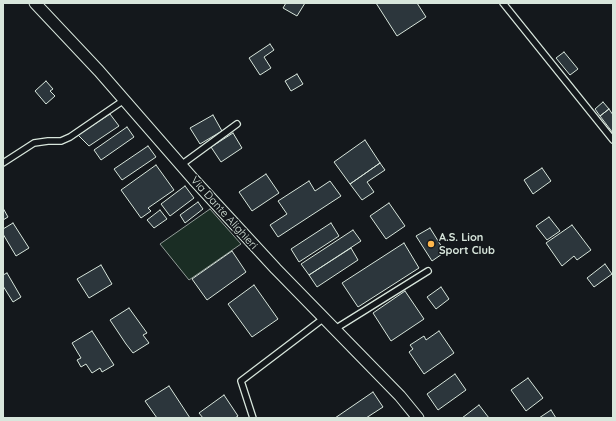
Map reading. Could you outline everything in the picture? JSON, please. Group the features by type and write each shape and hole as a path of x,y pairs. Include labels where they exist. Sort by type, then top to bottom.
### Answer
{"street":[{"name":"Via Dante Alighieri","path":"35,3 99,71 181,165 276,269 400,396 418,418"}],"lane":[{"path":"503,3 613,140"},
{"path":"3,163 34,143 61,141 70,137 124,100"},
{"path":"181,165 237,124"},
{"path":"335,329 428,271"},
{"path":"253,418 241,381 324,318"}],"green space":[{"path":"210,209 241,244 189,280 160,244"}],"building":[{"path":"286,3 305,3 297,16 283,8"},
{"path":"376,3 417,3 426,17 397,36"},
{"path":"270,44 274,50 264,57 271,68 260,75 249,58"},
{"path":"564,52 578,69 570,75 556,58"},
{"path":"297,74 303,84 291,91 285,81"},
{"path":"46,81 53,89 50,91 55,96 46,104 35,91"},
{"path":"603,102 609,109 600,116 595,109"},
{"path":"609,109 613,115 613,133 600,116"},
{"path":"110,114 119,126 89,146 78,135"},
{"path":"213,115 222,131 200,144 190,128"},
{"path":"127,127 134,137 101,160 94,150"},
{"path":"233,133 242,148 221,162 211,147"},
{"path":"365,140 380,163 350,184 334,162"},
{"path":"148,146 156,157 122,180 114,169"},
{"path":"380,163 385,170 367,182 374,192 362,200 350,184"},
{"path":"156,165 174,190 148,208 151,211 141,218 121,190"},
{"path":"542,168 551,181 533,194 524,180"},
{"path":"266,174 279,193 252,211 239,192"},
{"path":"309,181 315,191 330,181 341,196 278,237 270,225 287,214 278,201"},
{"path":"185,186 194,198 170,216 161,204"},
{"path":"198,202 203,209 185,223 180,215"},
{"path":"389,203 405,226 386,239 370,216"},
{"path":"3,208 8,217 3,220"},
{"path":"160,210 167,219 154,228 147,220"},
{"path":"549,217 560,231 547,240 536,226"},
{"path":"13,223 29,248 16,256 3,234 3,229"},
{"path":"331,223 339,236 299,262 291,249"},
{"path":"572,225 591,250 577,260 574,256 562,266 546,243"},
{"name":"A.S. Lion Sport Club","path":"430,228 445,252 432,261 416,236"},
{"path":"353,230 361,241 309,275 301,264"},
{"path":"404,243 419,268 358,307 342,283"},
{"path":"351,248 358,260 317,287 309,275"},
{"path":"232,251 246,272 207,300 192,279"},
{"path":"605,264 612,274 594,287 587,278"},
{"path":"101,265 112,284 89,298 77,279"},
{"path":"7,273 21,297 13,302 3,286 3,275"},
{"path":"254,285 278,319 252,337 228,304"},
{"path":"441,287 449,299 436,309 427,297"},
{"path":"405,291 424,319 391,341 373,313"},
{"path":"129,308 147,333 143,335 149,343 133,353 110,320"},
{"path":"92,331 114,365 102,372 100,368 92,373 86,364 81,367 77,360 81,358 72,343"},
{"path":"439,331 454,353 424,374 409,352 413,349 410,345 424,336 426,340"},
{"path":"455,374 466,390 438,410 427,394"},
{"path":"528,378 543,398 526,411 511,390"},
{"path":"169,386 190,418 157,418 145,401"},
{"path":"373,392 383,407 366,418 335,418"},
{"path":"224,395 238,416 235,418 203,418 199,413"},
{"path":"479,405 489,418 462,418"},
{"path":"551,410 556,418 539,418"}],"place":[{"name":"A.S. Lion Sport Club","path":"431,244"}]}
